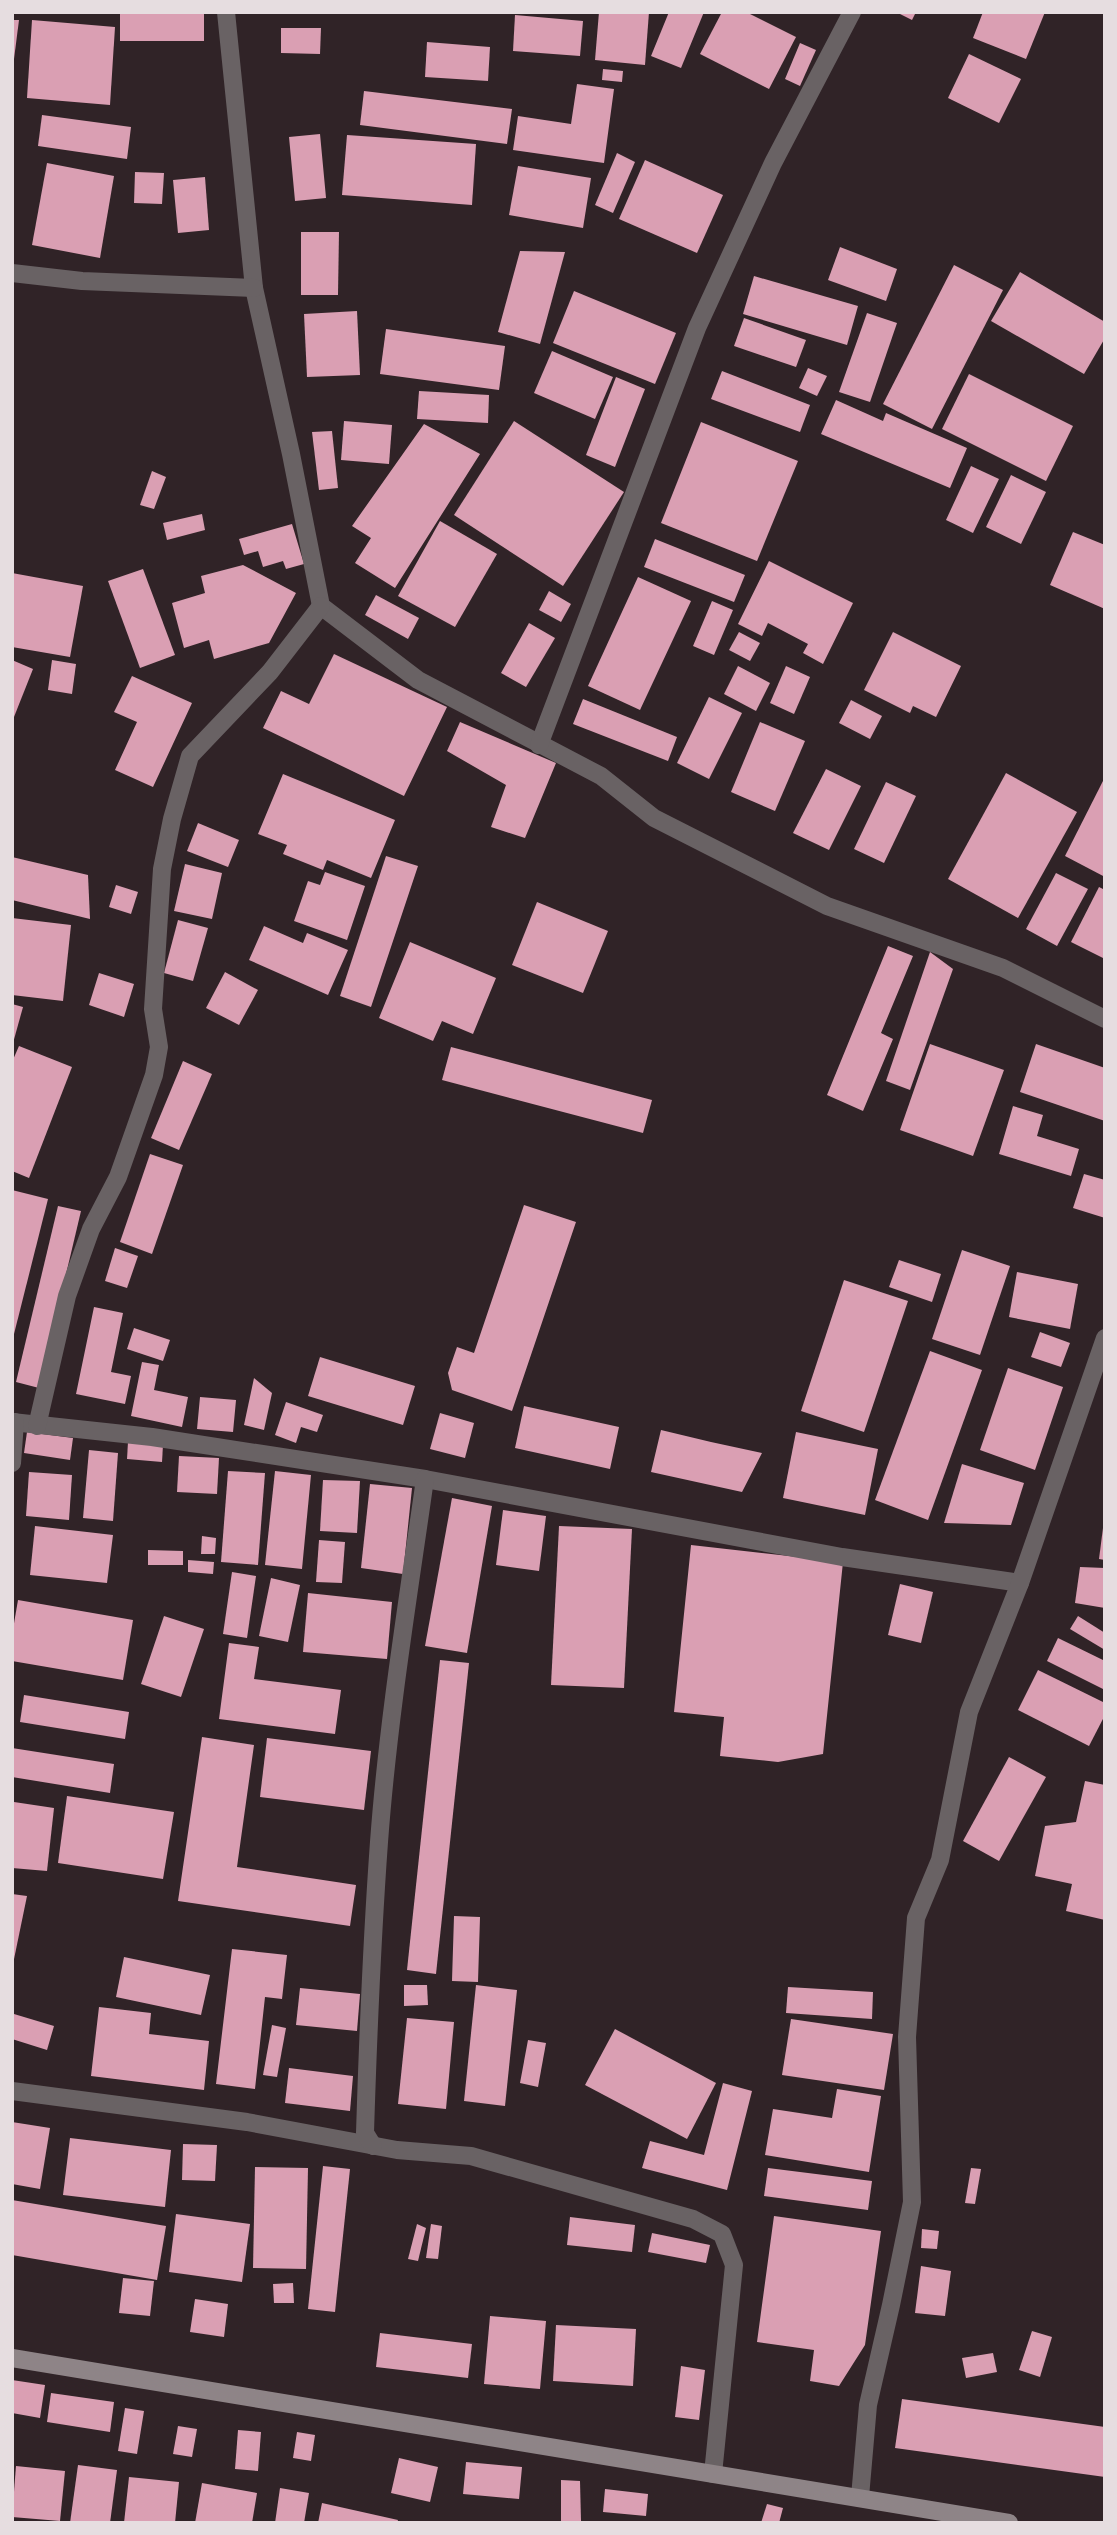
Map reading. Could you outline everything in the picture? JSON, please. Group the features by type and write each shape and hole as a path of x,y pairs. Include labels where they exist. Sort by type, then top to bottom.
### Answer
{"street":[{"path":"226,12 254,288 321,606 418,680 601,776 654,817 827,906 1003,968 1105,1020"},
{"path":"540,745 697,328 773,163 852,12"},
{"path":"12,273 82,281 254,288"},
{"path":"37,1426 66,1296 91,1229 118,1177 154,1075 159,1047 153,1009 162,869 172,819 190,756 270,672 321,606"},
{"path":"860,2497 868,2405 912,2202 907,2038 916,1918 940,1860 969,1712 1020,1583 1105,1338"},
{"path":"12,1463 14,1422 152,1437 425,1479 842,1557 1020,1583"},
{"path":"373,2146 365,2133 379,1840 397,1672 425,1479"},
{"path":"12,2091 247,2122 373,2146 471,2157 693,2219 722,2234 734,2265 713,2474"},
{"path":"12,2358 1009,2523"}],"building":[{"path":"120,12 204,12 204,41 120,41"},
{"path":"599,12 649,12 645,65 595,60"},
{"path":"669,12 704,12 681,68 651,56"},
{"path":"722,12 746,12 796,37 769,89 700,54"},
{"path":"896,12 916,12 912,20"},
{"path":"983,12 1045,12 1026,59 973,38"},
{"path":"515,15 583,21 580,56 513,51"},
{"path":"12,20 19,20 14,59 12,59"},
{"path":"32,20 115,27 110,105 27,98"},
{"path":"281,28 321,28 320,54 281,53"},
{"path":"427,42 490,47 488,81 425,77"},
{"path":"800,43 816,50 800,86 785,79"},
{"path":"969,54 1021,79 999,123 948,98"},
{"path":"603,69 623,71 622,82 602,80"},
{"path":"577,84 614,89 604,163 513,150 518,116 571,124"},
{"path":"364,91 512,109 507,144 360,125"},
{"path":"42,115 131,127 127,159 38,146"},
{"path":"320,134 326,198 295,201 289,137"},
{"path":"347,135 476,144 472,205 342,195"},
{"path":"617,153 635,162 613,213 595,205"},
{"path":"645,160 723,195 697,253 619,219"},
{"path":"47,163 114,176 100,258 32,245"},
{"path":"518,166 591,178 583,228 509,215"},
{"path":"135,172 164,173 162,204 134,203"},
{"path":"205,177 209,230 178,233 173,180"},
{"path":"301,232 339,232 338,295 301,295"},
{"path":"840,247 897,269 886,301 828,280"},
{"path":"520,251 565,252 540,344 498,332"},
{"path":"954,265 1003,290 932,429 883,404"},
{"path":"1020,272 1105,322 1105,338 1084,374 991,321"},
{"path":"754,276 858,306 847,345 743,314"},
{"path":"574,291 676,333 655,384 553,343"},
{"path":"357,311 360,375 307,377 304,314"},
{"path":"867,313 897,323 870,402 839,392"},
{"path":"744,318 806,340 796,367 734,346"},
{"path":"386,329 505,346 499,390 380,374"},
{"path":"552,351 613,377 595,419 534,393"},
{"path":"808,368 827,376 817,396 799,388"},
{"path":"722,371 810,405 800,432 711,399"},
{"path":"969,374 1073,426 1046,481 942,429"},
{"path":"616,377 645,389 615,467 586,455"},
{"path":"419,391 489,395 488,423 417,419"},
{"path":"836,400 883,421 886,413 967,448 950,488 821,434"},
{"path":"344,421 392,425 389,464 341,460"},
{"path":"514,421 624,492 563,586 454,515"},
{"path":"701,422 798,461 757,561 661,523"},
{"path":"424,424 480,454 395,588 355,563 371,538 352,526"},
{"path":"332,431 338,488 319,490 312,432"},
{"path":"971,466 999,479 973,533 946,520"},
{"path":"152,471 166,477 154,509 140,505"},
{"path":"1011,475 1046,492 1021,544 986,527"},
{"path":"202,514 205,530 167,540 163,523"},
{"path":"440,521 497,554 455,627 398,596"},
{"path":"292,524 304,564 286,569 283,561 263,567 258,551 244,555 239,539"},
{"path":"1073,532 1105,545 1105,609 1050,585"},
{"path":"655,539 745,575 734,602 644,567"},
{"path":"769,561 853,603 823,664 803,653 808,644 768,623 762,636 738,624"},
{"path":"243,565 296,593 269,643 214,659 209,640 184,648 172,603 205,593 201,576"},
{"path":"143,569 175,655 140,668 108,581"},
{"path":"12,573 83,586 70,657 12,647"},
{"path":"638,577 691,601 640,710 588,686"},
{"path":"549,591 571,604 561,622 539,610"},
{"path":"376,595 419,618 408,639 365,615"},
{"path":"712,601 733,610 714,655 693,646"},
{"path":"529,623 555,638 526,687 501,673"},
{"path":"739,632 760,643 750,661 729,650"},
{"path":"893,632 961,666 936,717 913,706 910,713 864,690"},
{"path":"334,654 447,707 404,796 263,728 281,691 309,704"},
{"path":"12,660 33,669 12,722"},
{"path":"52,660 76,664 72,694 48,690"},
{"path":"738,666 770,683 756,711 724,694"},
{"path":"786,666 810,677 794,714 770,703"},
{"path":"132,676 192,703 153,787 115,770 137,722 114,712"},
{"path":"709,697 742,713 709,779 677,763"},
{"path":"583,699 677,737 668,761 573,724"},
{"path":"851,700 882,716 870,739 839,723"},
{"path":"460,722 556,763 525,838 491,827 506,785 447,751"},
{"path":"760,722 805,741 775,811 731,792"},
{"path":"826,769 861,786 829,850 793,833"},
{"path":"1006,773 1077,812 1018,918 948,879"},
{"path":"283,774 395,820 371,878 327,860 323,870 283,854 287,845 258,834"},
{"path":"1105,777 1105,877 1065,856"},
{"path":"886,782 916,796 884,863 854,849"},
{"path":"198,823 239,840 228,867 187,851"},
{"path":"386,856 418,866 371,1007 340,996"},
{"path":"12,857 88,875 90,919 12,900"},
{"path":"185,864 222,873 212,919 174,911"},
{"path":"325,872 365,886 347,940 294,921 308,881 320,885"},
{"path":"1056,873 1088,889 1057,946 1026,929"},
{"path":"116,885 138,892 131,914 109,907"},
{"path":"1099,887 1105,890 1105,959 1071,942"},
{"path":"537,902 608,931 583,993 512,965"},
{"path":"12,918 71,925 63,1001 12,995"},
{"path":"178,920 208,928 193,981 164,973"},
{"path":"264,926 303,943 307,933 348,950 328,995 249,960"},
{"path":"410,942 496,978 473,1034 442,1021 433,1041 379,1018"},
{"path":"888,946 913,956 881,1033 893,1039 863,1111 827,1095"},
{"path":"930,952 953,969 910,1090 886,1081"},
{"path":"225,972 258,990 239,1025 206,1008"},
{"path":"99,973 134,984 124,1017 89,1005"},
{"path":"12,1004 23,1007 13,1043 12,1043"},
{"path":"930,1044 1004,1070 973,1156 900,1130"},
{"path":"1036,1044 1105,1068 1105,1121 1020,1092"},
{"path":"19,1046 72,1067 29,1178 12,1171 12,1062"},
{"path":"451,1047 652,1100 643,1133 442,1080"},
{"path":"183,1061 212,1074 179,1150 151,1138"},
{"path":"1013,1106 1043,1115 1037,1136 1079,1149 1071,1176 999,1154"},
{"path":"150,1154 183,1165 152,1254 120,1242"},
{"path":"1084,1174 1105,1180 1105,1218 1073,1208"},
{"path":"12,1190 48,1199 13,1338 12,1338"},
{"path":"524,1205 576,1222 512,1411 452,1390 448,1373 457,1347 474,1353"},
{"path":"58,1206 81,1211 39,1388 16,1382"},
{"path":"115,1248 138,1256 127,1288 105,1281"},
{"path":"962,1250 1010,1266 980,1355 932,1339"},
{"path":"899,1260 941,1274 932,1302 889,1287"},
{"path":"1017,1272 1078,1284 1070,1329 1009,1317"},
{"path":"844,1280 908,1301 864,1432 801,1411"},
{"path":"94,1307 123,1313 111,1372 131,1376 125,1404 76,1394"},
{"path":"134,1328 170,1340 163,1361 127,1349"},
{"path":"1040,1332 1070,1343 1061,1367 1031,1357"},
{"path":"930,1351 982,1370 928,1520 875,1500"},
{"path":"320,1357 415,1386 403,1425 308,1396"},
{"path":"142,1362 159,1365 154,1390 188,1397 182,1427 131,1416"},
{"path":"1008,1368 1063,1387 1035,1470 980,1450"},
{"path":"254,1378 272,1393 264,1430 244,1425"},
{"path":"200,1397 236,1400 233,1432 197,1429"},
{"path":"286,1402 323,1415 317,1432 301,1427 296,1443 275,1435"},
{"path":"524,1406 619,1427 610,1469 515,1448"},
{"path":"440,1413 474,1423 465,1458 430,1449"},
{"path":"661,1430 762,1453 742,1492 651,1472"},
{"path":"27,1432 73,1438 70,1460 24,1453"},
{"path":"796,1432 878,1449 865,1515 783,1498"},
{"path":"128,1442 163,1445 162,1462 127,1459"},
{"path":"89,1450 118,1453 113,1521 83,1518"},
{"path":"179,1456 219,1458 217,1494 177,1492"},
{"path":"962,1464 1024,1483 1011,1525 944,1523"},
{"path":"228,1471 265,1473 258,1565 221,1562"},
{"path":"275,1471 311,1475 302,1569 265,1565"},
{"path":"29,1472 72,1475 69,1520 26,1516"},
{"path":"323,1480 360,1481 357,1533 320,1531"},
{"path":"370,1484 412,1488 403,1574 361,1568"},
{"path":"452,1498 492,1506 467,1653 425,1646"},
{"path":"503,1510 546,1516 539,1571 496,1565"},
{"path":"35,1526 113,1535 107,1583 30,1575"},
{"path":"559,1526 632,1529 624,1688 551,1685"},
{"path":"1105,1528 1105,1560 1099,1559"},
{"path":"202,1536 216,1538 215,1554 201,1554"},
{"path":"319,1540 345,1542 342,1583 316,1582"},
{"path":"691,1545 843,1562 823,1754 778,1762 720,1756 724,1717 674,1712"},
{"path":"148,1550 183,1551 183,1565 148,1565"},
{"path":"188,1560 214,1562 213,1574 188,1572"},
{"path":"1080,1567 1105,1568 1105,1608 1075,1603"},
{"path":"232,1572 256,1576 247,1638 223,1634"},
{"path":"271,1578 300,1585 288,1642 259,1636"},
{"path":"900,1584 933,1592 921,1643 888,1635"},
{"path":"308,1593 392,1602 387,1659 303,1652"},
{"path":"18,1600 133,1620 123,1680 12,1661 12,1635"},
{"path":"164,1616 204,1629 181,1697 141,1684"},
{"path":"1078,1616 1105,1633 1105,1650 1070,1629"},
{"path":"1058,1638 1105,1661 1105,1690 1047,1661"},
{"path":"229,1643 259,1647 254,1679 341,1690 335,1734 219,1719"},
{"path":"440,1660 469,1663 436,1974 407,1970"},
{"path":"1038,1670 1105,1703 1105,1715 1089,1746 1018,1710"},
{"path":"24,1695 129,1712 125,1739 20,1722"},
{"path":"202,1737 254,1745 237,1867 356,1885 350,1926 178,1901"},
{"path":"267,1738 371,1751 364,1810 260,1797"},
{"path":"12,1748 114,1764 110,1793 12,1777"},
{"path":"1009,1757 1046,1777 999,1861 963,1841"},
{"path":"1085,1781 1105,1785 1105,1920 1066,1911 1072,1884 1035,1876 1045,1826 1076,1822"},
{"path":"67,1796 174,1812 163,1879 58,1863"},
{"path":"14,1802 54,1808 47,1871 12,1868"},
{"path":"12,1894 27,1896 13,1964 12,1964"},
{"path":"454,1916 480,1917 478,1982 452,1981"},
{"path":"232,1949 287,1955 282,1999 265,1997 255,2089 216,2084"},
{"path":"124,1957 210,1975 201,2015 116,1997"},
{"path":"404,1985 427,1985 428,2005 404,2006"},
{"path":"476,1985 517,1990 505,2106 464,2101"},
{"path":"788,1987 873,1992 872,2019 786,2013"},
{"path":"300,1988 360,1994 357,2031 296,2025"},
{"path":"99,2007 151,2013 149,2034 209,2041 204,2090 91,2076"},
{"path":"14,2014 54,2026 47,2050 12,2039"},
{"path":"407,2018 454,2022 446,2109 398,2104"},
{"path":"791,2019 893,2034 884,2090 782,2075"},
{"path":"272,2025 286,2028 277,2077 263,2075"},
{"path":"615,2029 716,2083 687,2139 585,2085"},
{"path":"528,2040 546,2043 538,2087 520,2083"},
{"path":"289,2068 353,2076 350,2111 285,2103"},
{"path":"723,2083 752,2091 727,2190 642,2168 650,2141 704,2155"},
{"path":"837,2089 881,2096 869,2172 765,2155 773,2109 832,2118"},
{"path":"12,2122 50,2128 40,2189 12,2184"},
{"path":"70,2138 171,2150 165,2207 63,2195"},
{"path":"183,2144 217,2145 215,2181 182,2180"},
{"path":"323,2166 350,2169 335,2312 308,2309"},
{"path":"255,2167 308,2168 306,2269 253,2268"},
{"path":"768,2168 872,2181 868,2210 764,2196"},
{"path":"971,2168 981,2169 975,2204 965,2203"},
{"path":"12,2200 166,2226 157,2280 12,2255"},
{"path":"176,2214 250,2224 242,2282 169,2272"},
{"path":"774,2216 881,2231 865,2345 839,2386 810,2381 814,2350 757,2342"},
{"path":"570,2217 635,2225 632,2252 567,2245"},
{"path":"417,2224 426,2228 418,2261 408,2259"},
{"path":"431,2224 442,2226 438,2259 426,2258"},
{"path":"922,2229 939,2231 937,2249 921,2248"},
{"path":"652,2233 710,2245 706,2263 648,2252"},
{"path":"921,2266 951,2271 945,2316 915,2313"},
{"path":"123,2278 154,2281 150,2316 119,2313"},
{"path":"293,2283 294,2303 274,2303 273,2284"},
{"path":"195,2299 228,2304 224,2337 190,2332"},
{"path":"490,2316 546,2321 540,2389 484,2384"},
{"path":"556,2325 636,2329 633,2386 553,2381"},
{"path":"1032,2331 1052,2337 1040,2377 1019,2370"},
{"path":"380,2333 472,2344 468,2378 376,2367"},
{"path":"993,2353 997,2372 966,2378 962,2358"},
{"path":"681,2366 705,2370 699,2420 675,2417"},
{"path":"12,2380 45,2385 40,2418 12,2413"},
{"path":"51,2393 114,2402 110,2432 47,2422"},
{"path":"902,2399 1105,2427 1105,2477 895,2448"},
{"path":"125,2408 144,2411 137,2454 118,2451"},
{"path":"178,2426 197,2429 192,2457 173,2454"},
{"path":"238,2430 261,2432 258,2471 235,2469"},
{"path":"297,2432 315,2435 311,2461 293,2458"},
{"path":"399,2458 438,2467 430,2502 391,2493"},
{"path":"466,2462 522,2467 519,2499 463,2494"},
{"path":"78,2465 117,2470 110,2523 70,2523"},
{"path":"16,2466 65,2471 60,2521 12,2517"},
{"path":"129,2477 179,2482 175,2523 124,2523"},
{"path":"561,2480 580,2481 581,2521 561,2521"},
{"path":"202,2483 257,2493 252,2523 195,2523"},
{"path":"280,2488 309,2493 304,2523 275,2523"},
{"path":"605,2489 648,2494 646,2516 603,2512"},
{"path":"322,2503 398,2520 397,2523 318,2523"},
{"path":"767,2504 783,2508 779,2523 761,2523"}]}
